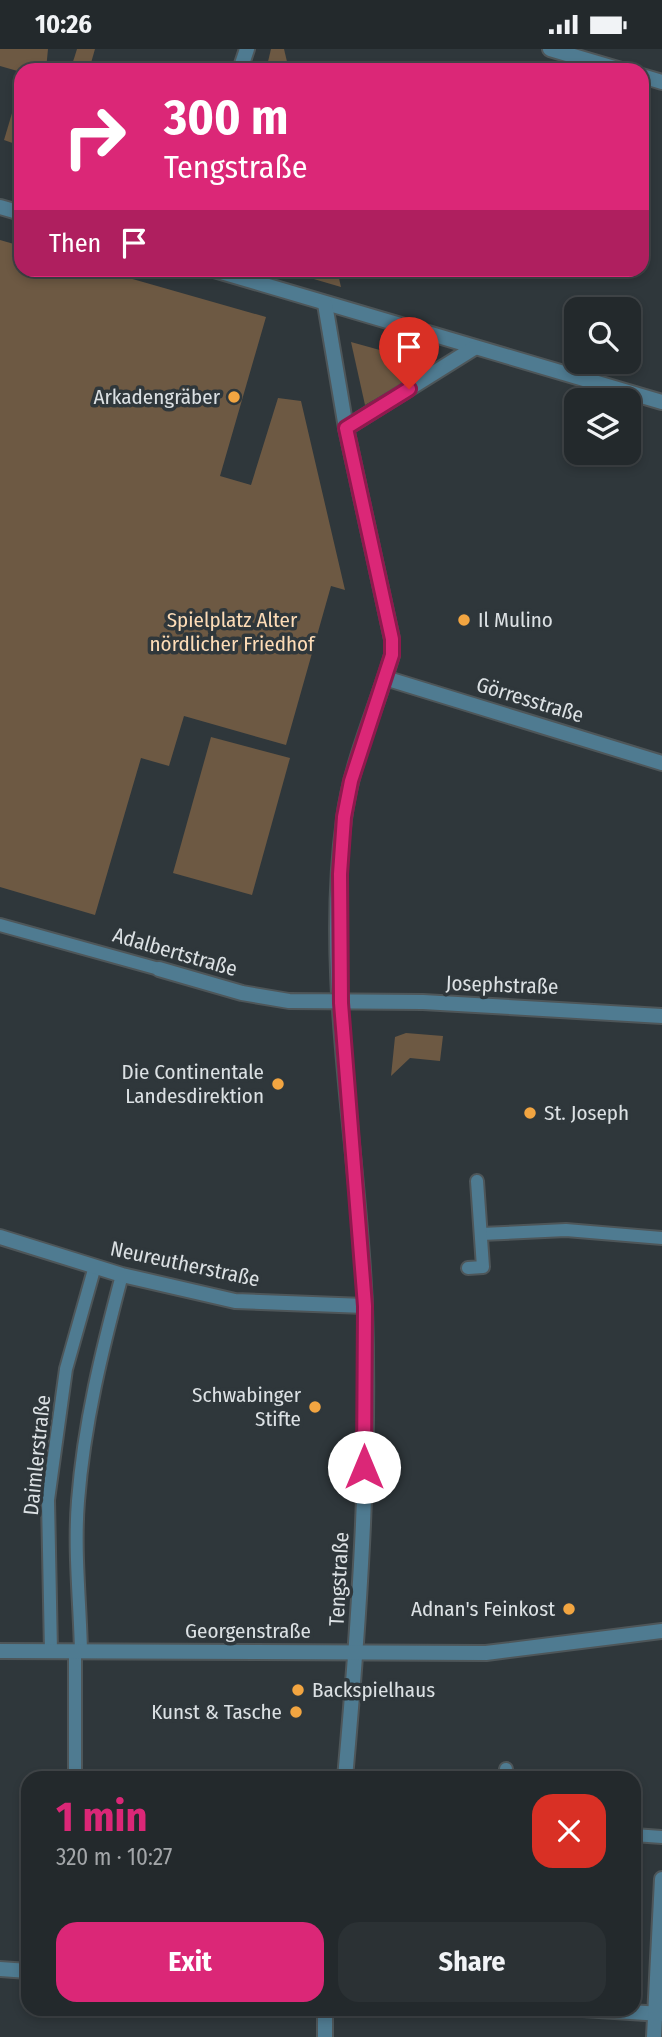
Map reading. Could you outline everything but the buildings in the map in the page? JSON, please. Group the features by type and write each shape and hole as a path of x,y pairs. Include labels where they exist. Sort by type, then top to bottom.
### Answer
{"street":[{"path":"550,49 597,63"},
{"path":"237,277 662,402"},
{"name":"Tengstraße","path":"325,304 346,428 392,639 392,655 354,769 344,817 339,895 341,1003 365,1306 364,1494 356,1653 346,1771"},
{"path":"346,428 474,348"},
{"name":"Görresstraße","path":"385,678 662,762"},
{"name":"Adalbertstraße","path":"159,969 267,999 341,1003"},
{"name":"Josephstraße","path":"341,1003 436,1003 662,1016"},
{"name":"Neureutherstraße","path":"0,1237 122,1275 235,1301 365,1306"},
{"name":"Georgenstraße","path":"0,1651 486,1653 662,1632"},
{"path":"654,2037 659,2014 662,1879"},
{"path":"0,1969 21,1970"},
{"path":"641,2013 659,2014"},
{"path":"325,2016 325,2037"}],"lane":[{"name":"Adalbertstraße","path":"0,925 159,969"},
{"path":"468,1268 483,1266 477,1181"},
{"path":"481,1234 566,1230 662,1238"},
{"name":"Daimlerstraße","path":"51,1652 48,1500 66,1369 95,1266"},
{"path":"75,1771 78,1505 81,1465 94,1376 122,1275"},
{"path":"641,1836 662,1837"}],"green space":[{"path":"0,49 48,49 47,63 14,63 14,70 0,66"},
{"path":"77,49 95,49 91,63 73,63"},
{"path":"271,49 284,49 287,63 268,63"},
{"path":"14,106 14,144 4,140"},
{"name":"Spielplatz Alter nördlicher Friedhof","path":"0,240 14,244 14,277 126,277 266,317 220,476 251,485 278,398 301,401 345,590 331,586 286,745 184,716 169,766 141,758 95,915 0,887"},
{"path":"307,277 339,277 341,287"},
{"path":"351,342 434,365 365,405"},
{"path":"211,737 290,758 252,895 173,873"},
{"path":"406,1033 443,1036 440,1061 410,1058 391,1076 395,1037"}],"place":[{"name":"Arkadengräber","path":"234,397"},
{"name":"Il Mulino","path":"464,620"},
{"name":"Die Continentale Landesdirektion","path":"278,1084"},
{"name":"St. Joseph","path":"530,1113"},
{"name":"Schwabinger Stifte","path":"315,1407"},
{"name":"Adnan's Feinkost","path":"569,1609"},
{"name":"Backspielhaus","path":"298,1690"},
{"name":"Kunst & Tasche","path":"296,1712"}],"route":[{"path":"364,1467 365,1306 341,1003 340,874 344,817 351,781 392,655 392,639 346,428 409,389"}]}
